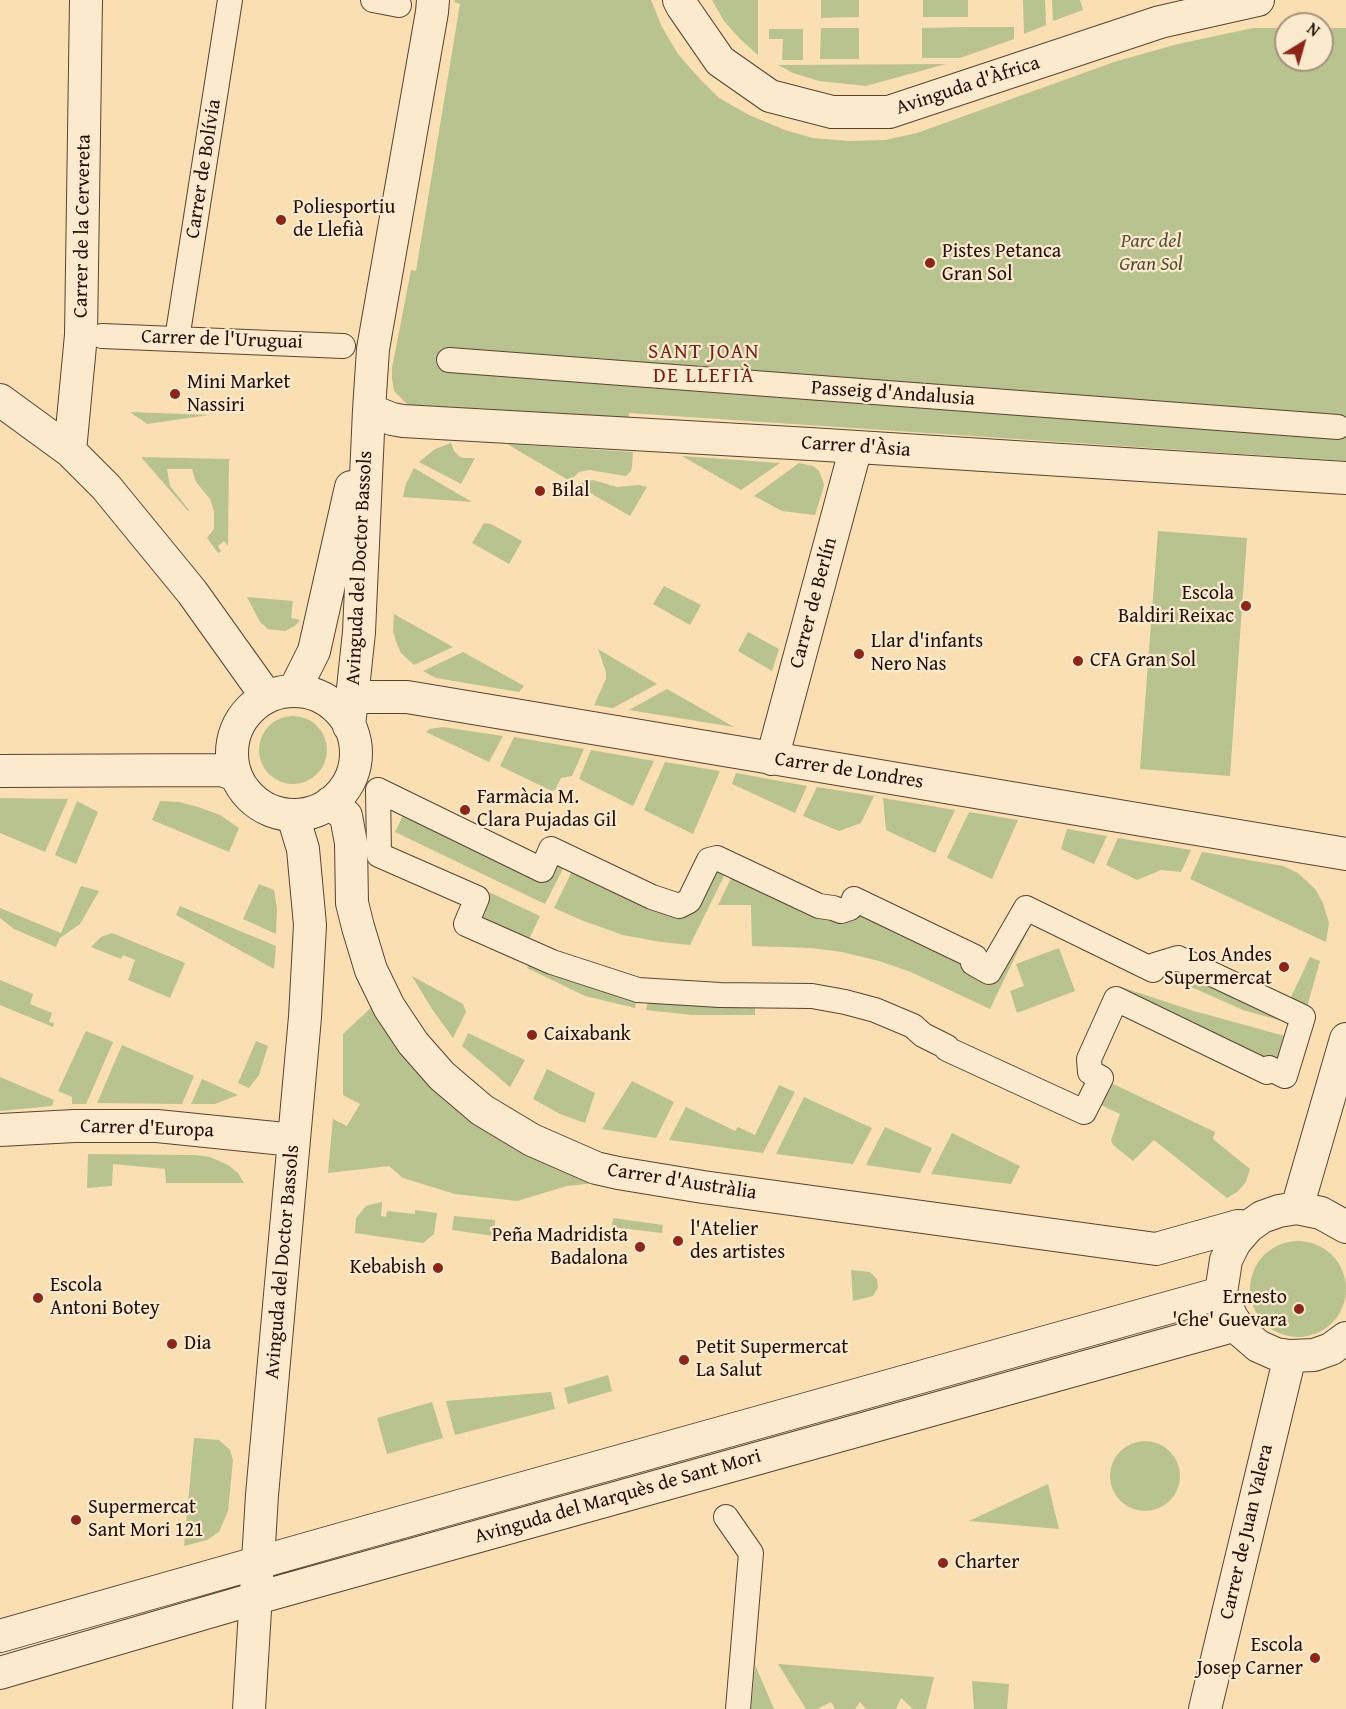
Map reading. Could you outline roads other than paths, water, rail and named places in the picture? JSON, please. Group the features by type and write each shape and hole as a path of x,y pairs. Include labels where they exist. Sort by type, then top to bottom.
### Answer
{"street":[{"name":"Carrer de la Cervereta","path":"70,451 81,335 86,0"},
{"name":"Carrer de Bolívia","path":"177,339 230,0"},
{"path":"373,0 399,5"},
{"name":"Avinguda d'Àfrica","path":"679,0 720,61 770,96 832,112 889,112 1160,22 1258,0"},
{"name":"Avinguda del Doctor Bassols","path":"350,711 359,632 373,349 434,4"},
{"name":"Carrer de l'Uruguai","path":"102,336 343,346"},
{"name":"Passeig d'Andalusia","path":"449,360 1338,427"},
{"path":"0,400 70,451 106,487 192,592 281,694"},
{"name":"Avinguda del Doctor Bassols","path":"281,694 314,651 369,410"},
{"name":"Carrer d'Àsia","path":"369,410 403,421 1346,478"},
{"name":"Carrer de Berlín","path":"771,759 856,447"},
{"path":"281,694 311,694 327,700 340,711 350,711 354,739 354,768 345,788 330,804 313,812 292,816 274,813 258,804 244,791 235,775 231,757 233,738 240,721 252,707 281,694"},
{"name":"Carrer de Londres","path":"350,711 407,697 1346,854"},
{"path":"0,771 222,770 235,775"},
{"path":"378,790 542,870 552,849 652,897 679,906 689,901 709,860 717,858 819,906 841,911 850,908 854,900 975,957 973,963 989,972 1026,908 1153,970 1155,965 1178,958 1303,1017 1285,1076 1269,1068 1267,1071 1116,999 1089,1059 1090,1072 1101,1078 1084,1112 947,1048 923,1035 913,1026 875,1010 812,996 720,995 638,990 586,975 466,924 477,898 379,855 378,790"},
{"name":"Carrer d'Austràlia","path":"330,804 346,816 351,843 352,903 371,970 389,1007 413,1043 442,1076 482,1110 532,1140 596,1168 628,1175 703,1188 1156,1250 1238,1226 1248,1227"},
{"name":"Avinguda del Doctor Bassols","path":"249,1709 262,1495 305,1017 309,926 303,849 292,816"},
{"path":"1297,1208 1346,1039"},
{"name":"Carrer d'Europa","path":"0,1130 157,1125 294,1140"},
{"path":"1344,1343 1314,1355 1276,1354 1258,1346 1236,1325 1221,1293 1226,1260 1235,1242 1248,1227 1262,1217 1297,1208 1321,1213 1346,1227"},
{"name":"Avinguda del Marquès de Sant Mori","path":"0,1636 1221,1293"},
{"name":"Avinguda del Marquès de Sant Mori","path":"0,1673 257,1598 1236,1325"},
{"name":"Carrer de Juan Valera","path":"1205,1709 1290,1356"},
{"path":"726,1517 751,1553 738,1709"}],"place":[{"name":"Poliesportiu de Llefià","path":"281,220"},
{"name":"Pistes Petanca Gran Sol","path":"930,263"},
{"name":"Mini Market Nassiri","path":"175,394"},
{"name":"Bilal","path":"540,491"},
{"name":"Escola Baldiri Reixac","path":"1246,606"},
{"name":"Llar d'infants Nero Nas","path":"859,654"},
{"name":"CFA Gran Sol","path":"1078,661"},
{"name":"Farmàcia M. Clara Pujadas Gil","path":"465,810"},
{"name":"Los Andes Supermercat","path":"1284,967"},
{"name":"Caixabank","path":"532,1035"},
{"name":"l'Atelier des artistes","path":"678,1241"},
{"name":"Peña Madridista Badalona","path":"640,1247"},
{"name":"Kebabish","path":"438,1268"},
{"name":"Escola Antoni Botey","path":"38,1298"},
{"name":"Ernesto 'Che' Guevara","path":"1299,1309"},
{"name":"Dia","path":"172,1344"},
{"name":"Petit Supermercat La Salut","path":"684,1360"},
{"name":"Supermercat Sant Mori 121","path":"76,1520"},
{"name":"Charter","path":"943,1563"},
{"name":"Escola Josep Carner","path":"1315,1658"}],"district":[{"name":"SANT JOAN DE LLEFIÀ","path":"704,365"}],"park label":[{"name":"Parc del Gran Sol","path":"1151,254"}]}
